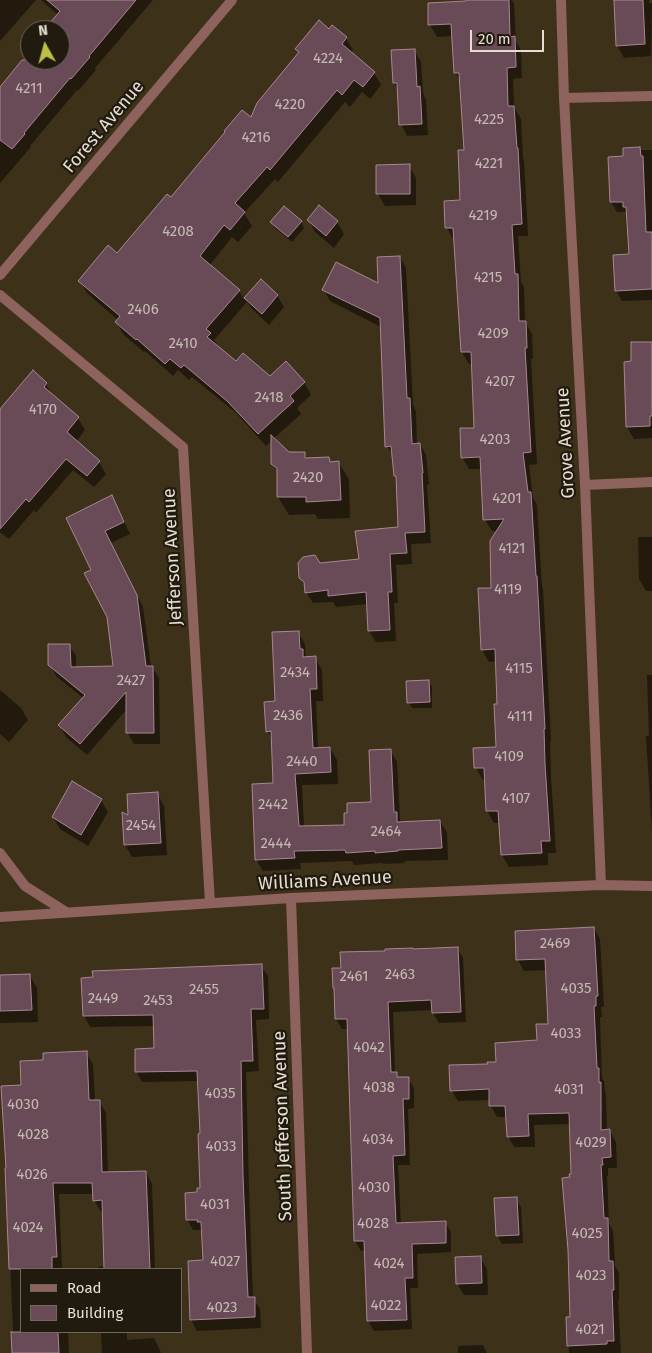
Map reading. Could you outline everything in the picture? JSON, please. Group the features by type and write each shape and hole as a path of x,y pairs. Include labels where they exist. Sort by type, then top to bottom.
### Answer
{"street":[{"name":"Forest Avenue","path":"0,275 232,0"},
{"name":"Grove Avenue","path":"561,0 564,98 585,485 601,885"},
{"path":"564,98 652,96"},
{"name":"Jefferson Avenue","path":"0,295 183,447 210,902"},
{"path":"585,485 652,482"},
{"path":"0,853 25,886 66,912"},
{"name":"Williams Avenue","path":"0,917 291,898 601,885 652,886"},
{"name":"South Jefferson Avenue","path":"291,898 308,1353"}],"building":[{"path":"47,0 136,0 12,149 0,140 0,87 20,62 20,70 70,70 70,20 52,20 60,11"},
{"path":"466,0 509,0 510,37 515,36 516,67 507,68 508,106 514,106 518,148 522,224 512,225 515,274 518,274 519,321 526,321 527,348 525,348 531,452 523,453 528,492 531,492 545,729 545,764 550,841 541,841 542,853 501,855 498,811 486,811 484,768 474,768 473,748 496,747 494,704 497,704 495,649 481,650 478,588 491,588 490,541 504,519 483,520 480,457 461,458 460,428 474,428 471,352 461,352 453,228 445,228 444,201 460,200 458,150 464,150 459,73 454,73 451,24 428,25 428,3"},
{"path":"614,0 643,0 645,44 616,46"},
{"path":"319,20 329,29 332,25 347,37 342,44 375,72 363,87 354,80 342,95 337,90 270,170 267,167 235,203 245,212 230,230 224,225 200,256 240,290 206,329 211,333 207,337 236,361 243,353 270,376 286,361 305,382 290,396 294,401 258,434 227,401 184,365 181,368 170,359 165,364 136,340 115,322 120,316 78,281 108,245 117,253 167,194 171,197 242,110 251,117 257,103 299,52 295,49"},
{"path":"415,49 417,87 420,86 422,124 399,125 397,83 393,83 391,50"},
{"path":"640,147 641,156 643,156 646,232 652,232 652,289 615,291 613,255 629,254 626,207 623,207 623,202 610,202 608,157 623,156 623,148"},
{"path":"410,164 410,194 376,194 376,165"},
{"path":"319,205 338,221 326,236 307,220"},
{"path":"284,206 302,221 288,237 270,222"},
{"path":"400,256 407,398 410,398 412,444 420,443 425,532 405,533 407,553 390,554 392,592 388,592 390,630 368,631 366,592 328,596 328,590 305,593 304,582 299,578 298,563 303,557 315,555 320,563 359,559 355,531 398,527 396,476 394,476 391,446 385,447 380,318 322,290 336,262 378,283 377,257"},
{"path":"261,279 278,295 262,314 244,298"},
{"path":"631,342 652,342 652,416 650,416 650,426 626,427 624,362 631,361"},
{"path":"33,370 47,383 44,387 79,417 67,432 100,461 87,476 66,459 29,502 26,499 0,529 0,409"},
{"path":"271,435 289,452 305,452 305,458 329,457 330,462 339,461 341,500 306,502 306,497 277,497 277,468 271,464"},
{"path":"112,495 124,522 105,531 137,595 146,666 153,666 154,733 126,733 126,692 80,744 58,725 85,695 48,665 48,644 70,644 71,667 113,666 107,617 84,573 91,570 66,518"},
{"path":"299,631 300,649 303,649 303,657 316,656 317,689 310,689 313,748 330,747 331,772 295,774 299,826 344,825 344,813 347,813 347,803 371,802 369,750 391,749 394,812 397,812 397,822 440,820 442,848 375,853 375,851 346,853 345,850 294,851 295,858 255,860 252,784 273,783 271,731 266,732 264,702 275,701 272,632"},
{"path":"429,680 430,702 407,703 406,681"},
{"path":"72,781 102,799 81,835 52,817"},
{"path":"158,792 161,843 124,845 122,812 128,815 127,794"},
{"path":"594,927 598,996 596,996 596,1006 594,1006 597,1068 599,1068 599,1083 601,1082 601,1130 610,1129 611,1157 602,1158 603,1165 601,1165 604,1218 608,1218 609,1261 613,1261 614,1341 607,1341 607,1344 567,1346 566,1317 570,1317 568,1250 562,1178 570,1177 569,1174 571,1174 569,1113 528,1114 529,1136 507,1137 505,1106 489,1106 489,1089 450,1091 449,1065 496,1062 495,1043 537,1040 536,1024 548,1024 545,959 516,960 515,931"},
{"path":"458,947 461,1012 432,1013 431,1000 388,1002 391,1072 397,1072 397,1077 409,1077 409,1099 403,1099 405,1155 393,1156 396,1223 446,1221 446,1243 412,1244 413,1278 405,1278 407,1320 367,1321 364,1241 354,1241 347,1019 335,1019 332,968 341,968 340,952"},
{"path":"262,964 264,1009 251,1009 253,1061 241,1061 248,1297 255,1297 255,1317 190,1320 188,1261 203,1260 201,1222 197,1222 198,1220 186,1220 185,1193 197,1192 197,1188 200,1188 197,1071 135,1072 135,1049 154,1048 153,1015 83,1016 81,978 93,977 92,971"},
{"path":"30,974 32,1010 0,1011 0,975"},
{"path":"87,1051 89,1100 100,1100 102,1172 146,1171 150,1268 104,1268 102,1200 93,1201 92,1183 53,1183 57,1257 52,1257 52,1268 9,1269 1,1086 21,1085 20,1061 43,1060 43,1053"},
{"path":"517,1197 519,1235 496,1236 494,1198"},
{"path":"481,1256 482,1283 456,1284 455,1257"},
{"path":"11,1332 58,1333 59,1353 12,1353"}]}
